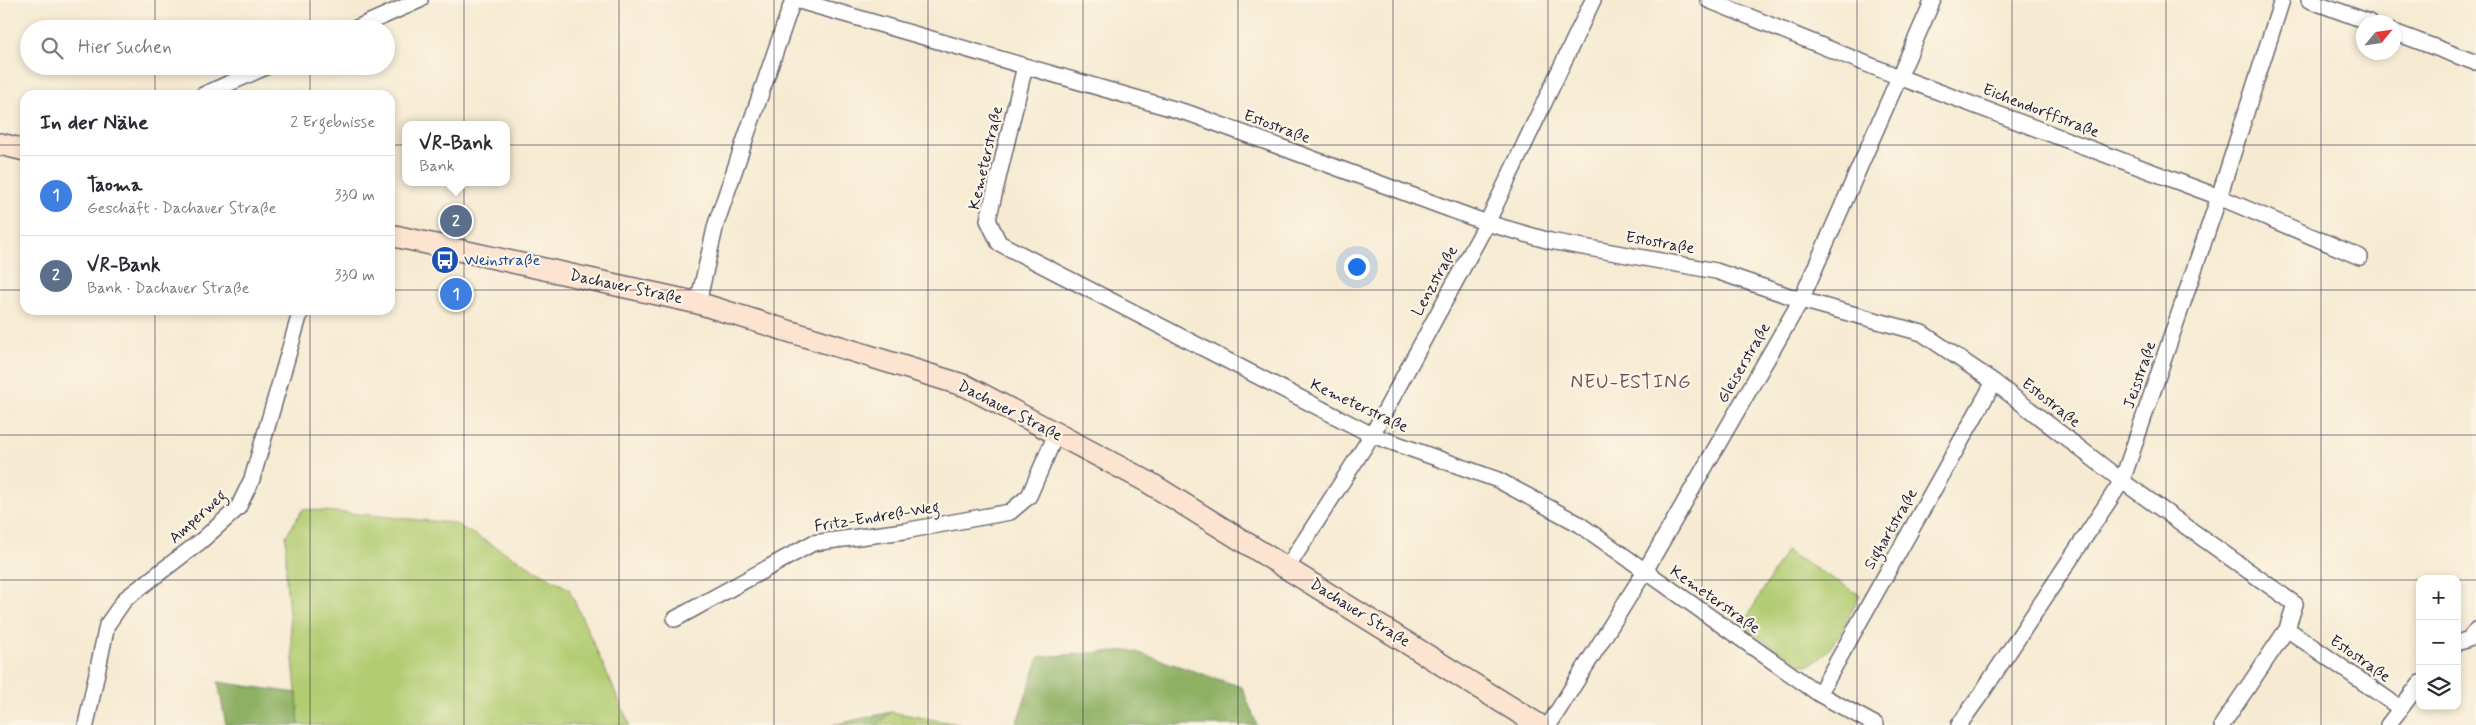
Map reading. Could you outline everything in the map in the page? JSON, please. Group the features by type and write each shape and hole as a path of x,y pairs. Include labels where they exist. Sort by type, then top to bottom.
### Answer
{"street":[{"path":"374,20 420,0"},
{"path":"698,303 716,224 794,0"},
{"name":"Estostraße","path":"794,0 1191,114 1487,223 1550,241 1716,271 1801,300 1922,333 1994,382 2122,481 2295,604 2287,629 2400,708"},
{"name":"Lenzstraße","path":"1287,568 1372,435 1487,223 1593,0"},
{"name":"Eichendorffstraße","path":"1708,0 1899,77 2219,197 2360,257"},
{"name":"Gleiserstraße","path":"1549,725 1644,571 1801,300 1933,0"},
{"name":"Jeisstraße","path":"1959,725 1980,697 2122,481 2219,197 2282,0"},
{"path":"2309,0 2356,17"},
{"path":"2401,35 2474,62"},
{"name":"Kemeterstraße","path":"1025,66 988,220 999,243 1372,435 1498,480 1579,524 1819,694 1876,725"},
{"path":"214,90 248,75"},
{"path":"0,144 20,149"},
{"name":"Dachauer Straße","path":"395,236 698,303 966,386 1148,482 1539,725"},
{"name":"Amperweg","path":"86,725 107,625 125,599 201,541 238,508 252,479 300,315"},
{"name":"Sighartstraße","path":"1819,694 1994,382"},
{"name":"Fritz-Endreß-Weg","path":"675,620 813,543 904,531 1010,512 1030,496 1056,434"},
{"path":"2222,725 2287,629"},
{"path":"2461,642 2469,639 2476,630"},
{"path":"2388,725 2416,688"}],"green space":[{"path":"303,509 454,523 569,589 630,725 299,725 286,580 286,536"},
{"path":"1786,551 1860,595 1836,640 1818,660 1809,665 1799,664 1742,626"},
{"path":"1130,650 1242,687 1257,725 1016,725 1039,657"},
{"path":"218,682 297,693 299,725 226,725"},
{"path":"891,712 963,725 877,725"},
{"path":"891,712 877,725 832,725"}],"place":[{"name":"VR-Bank","path":"456,221"},
{"name":"Weinstraße","path":"445,260"},
{"name":"Taoma","path":"456,294"}],"district":[{"name":"NEU-ESTING","path":"1631,382"}]}
